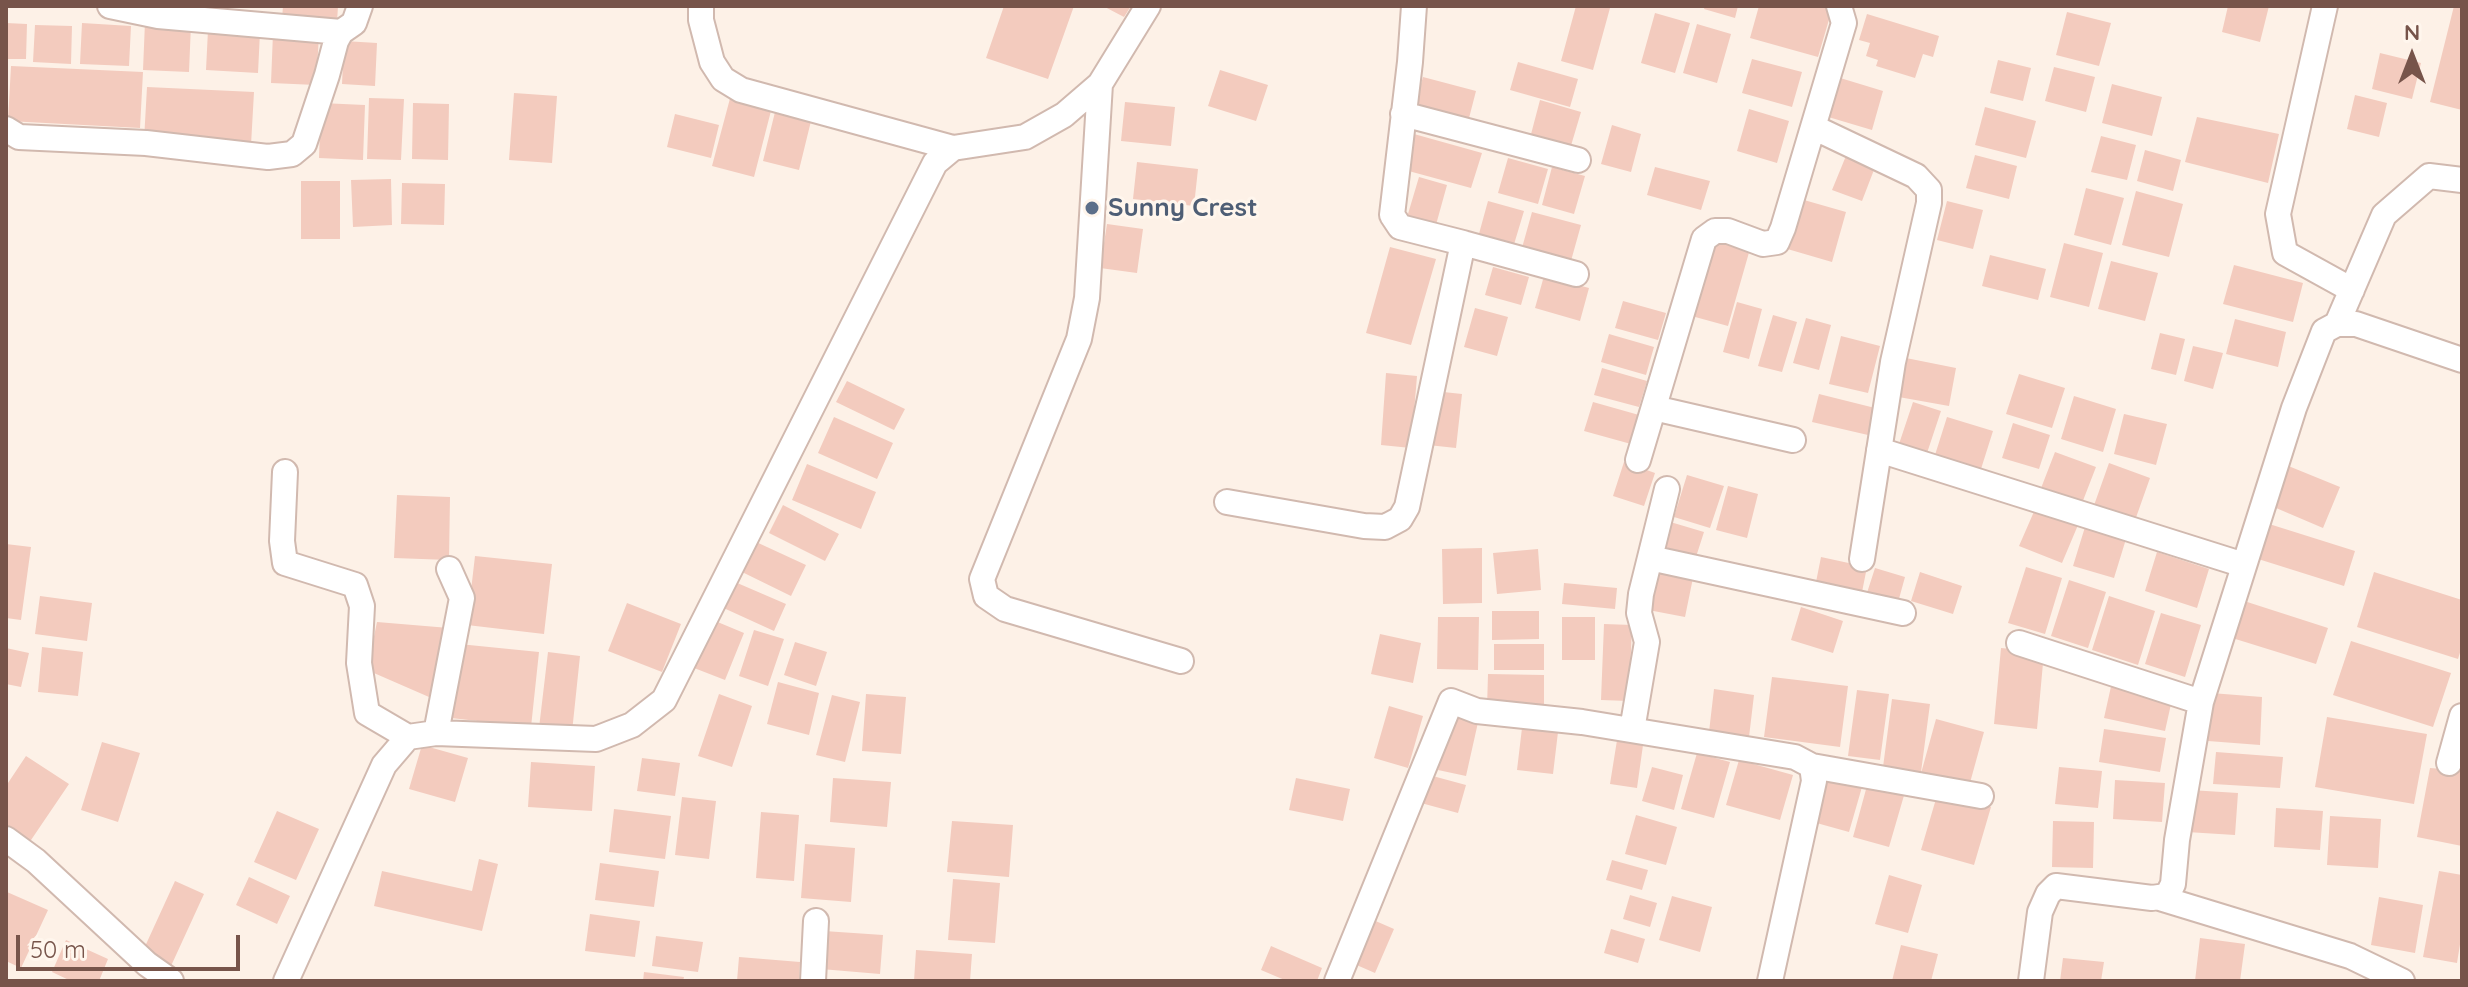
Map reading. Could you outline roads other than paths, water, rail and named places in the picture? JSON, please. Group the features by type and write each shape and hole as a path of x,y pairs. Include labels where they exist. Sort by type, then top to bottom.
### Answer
{"street":[{"path":"110,6 158,16 341,32"},
{"path":"6,129 19,137 146,143 268,157 292,154 304,144 336,41 341,32 354,23 360,6"},
{"path":"701,6 701,20 712,62 723,79 741,90 953,148 1025,137 1064,115 1100,84 1148,6"},
{"path":"1414,6 1392,215 1395,221 1400,227 1576,274"},
{"path":"1638,460 1704,239 1715,231 1728,231 1763,244 1777,242 1844,23 1839,6"},
{"path":"2325,6 2278,214 2285,253 2352,290"},
{"path":"1100,84 1087,298 1079,339 982,579 986,596 1005,609 1181,661"},
{"path":"1403,114 1578,160"},
{"path":"1813,127 1916,176 1929,190 1929,203 1893,362 1862,559"},
{"path":"285,472 282,541 285,563 355,585 362,606 359,663 367,713 408,737 436,733 596,739 632,725 664,700 935,163 953,148"},
{"path":"2337,324 2384,215 2429,176 2462,180"},
{"path":"1227,502 1364,526 1385,527 1400,519 1410,494 1463,243"},
{"path":"2160,898 2166,896 2173,884 2179,825 2201,702 2294,408 2324,331 2337,324 2356,324 2462,360"},
{"path":"1654,408 1793,440"},
{"path":"1879,450 2244,565"},
{"path":"1632,730 1647,642 1639,613 1641,594 1667,489"},
{"path":"1650,558 1903,613"},
{"path":"436,733 462,598 449,569"},
{"path":"2019,643 2201,702"},
{"path":"1337,981 1451,701 1477,711 1582,722 1795,757 1812,766 1981,796"},
{"path":"2449,763 2461,724"},
{"path":"286,981 384,765 408,737"},
{"path":"1770,981 1814,781 1812,766"},
{"path":"6,839 36,861 147,964 171,981"},
{"path":"2031,981 2040,912 2048,894 2056,886 2160,898 2350,956 2402,981"},
{"path":"813,981 816,921"}],"place":[{"name":"Sunny Crest","path":"1092,208"}]}
